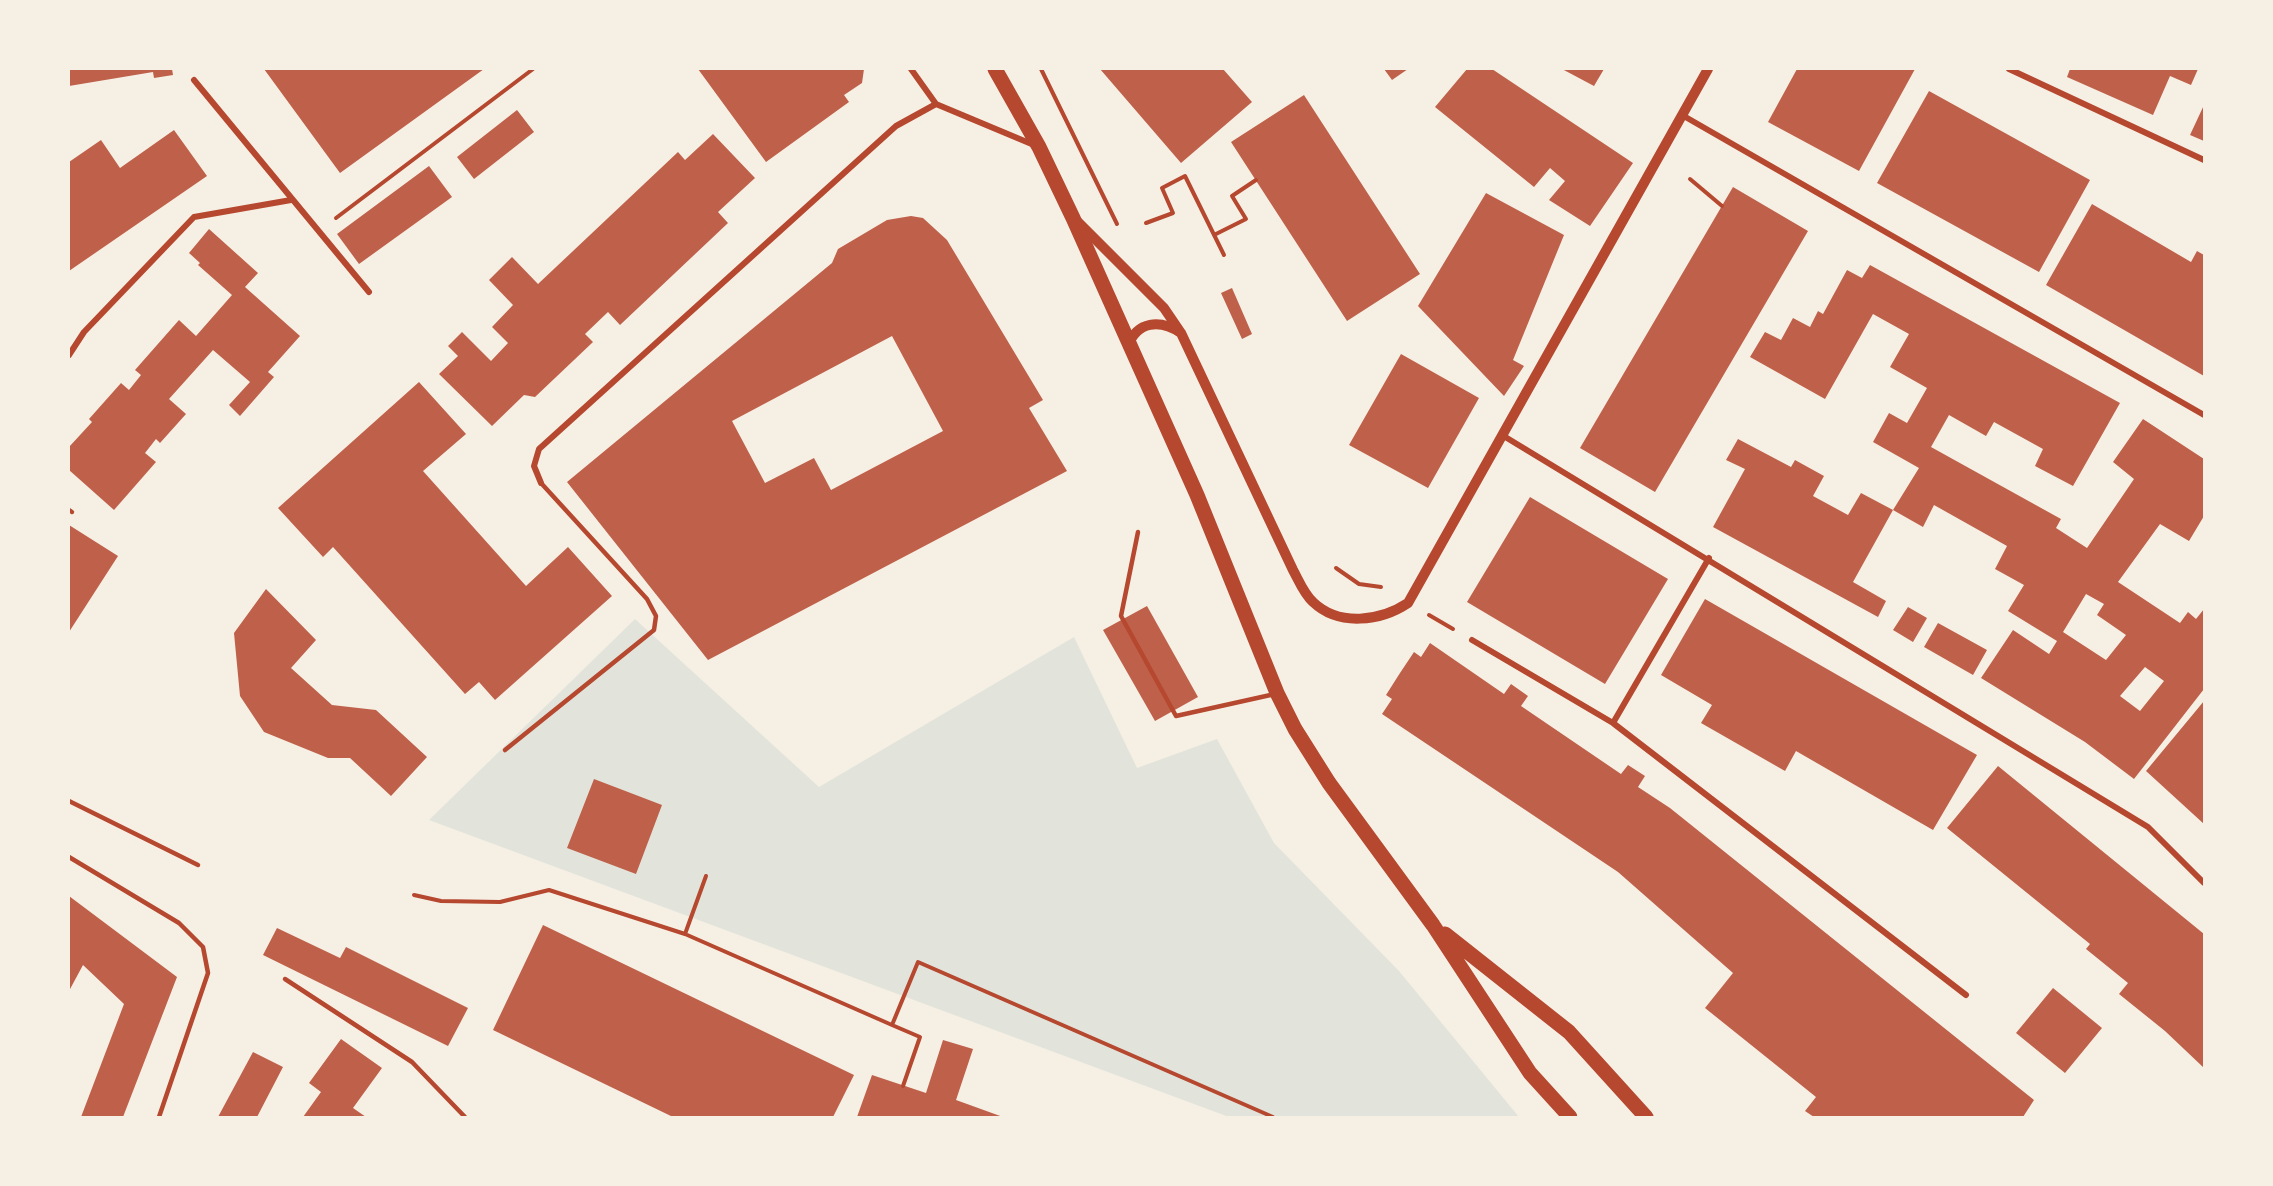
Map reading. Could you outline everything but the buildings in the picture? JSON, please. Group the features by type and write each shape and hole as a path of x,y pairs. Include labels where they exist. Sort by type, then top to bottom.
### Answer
{"main road":[{"path":"995,69 1039,147 1072,218 1128,347 1197,495 1277,693 1295,729 1329,783 1433,925 1530,1073 1570,1117"},
{"path":"1433,925 1569,1032 1646,1117"}],"street":[{"path":"911,69 936,104 1039,147"},
{"path":"1072,218 1164,308 1181,333 1293,570 1314,603 1337,616 1357,619 1389,614 1408,603 1708,69"},
{"path":"2009,69 2204,160"},
{"path":"194,80 369,292"},
{"path":"541,483 534,466 539,449 896,126 936,104"},
{"path":"1682,115 2204,415"},
{"path":"69,355 84,332 194,217 291,200"},
{"path":"1128,347 1135,333 1148,324 1164,325 1181,333"},
{"path":"1502,435 1710,558 2148,827 2204,884"},
{"path":"1613,723 1710,558"},
{"path":"1472,640 1613,723 1966,995"}],"lane":[{"path":"505,750 654,630 656,615 647,598 541,483"},
{"path":"1138,532 1121,616 1176,716 1277,693"},
{"path":"69,801 198,865"},
{"path":"69,857 179,923 203,947 208,973 159,1117"},
{"path":"285,979 412,1062 465,1117"}],"path":[{"path":"319,231 532,69"},
{"path":"1146,223 1173,213 1162,188 1185,176 1224,255"},
{"path":"1690,179 1722,206"},
{"path":"1214,235 1246,219 1232,196 1256,180"},
{"path":"1336,568 1347,578 1359,584 1375,587 1387,586"},
{"path":"1428,614 1472,640"},
{"path":"685,934 706,876"},
{"path":"414,895 441,902 500,902 549,890 685,934 920,1036 903,1086"},
{"path":"892,1025 918,962 1273,1117"}],"shaded area":[{"path":"635,619 819,787 1074,637 1137,768 1217,739 1274,843 1399,971 1519,1117 1229,1117 429,820"}]}
